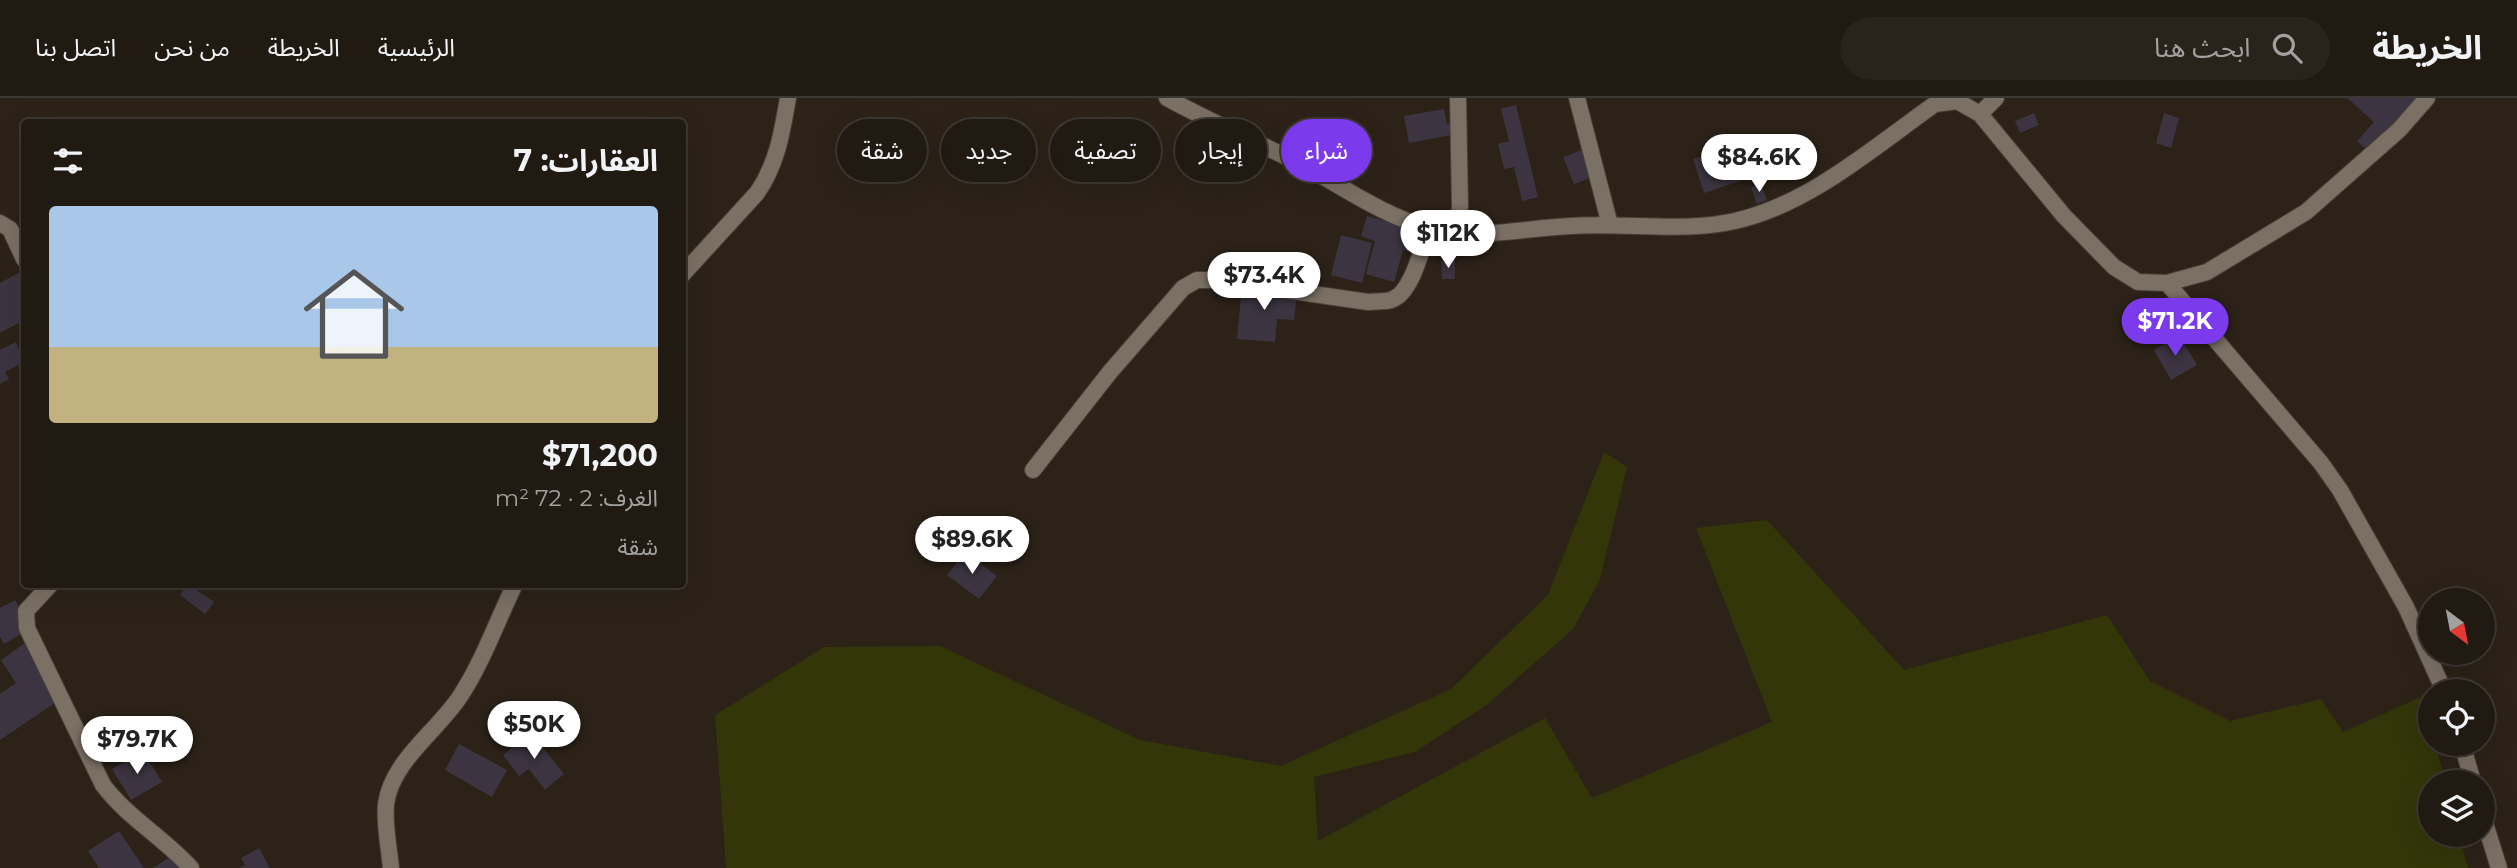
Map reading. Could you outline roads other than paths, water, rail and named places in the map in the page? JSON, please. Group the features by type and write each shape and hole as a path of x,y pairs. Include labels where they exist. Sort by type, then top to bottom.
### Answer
{"street":[{"path":"686,271 757,193 767,178 780,145 788,98"},
{"path":"1167,98 1301,164 1385,211 1429,228 1457,233 1610,225 1680,227 1735,221 1770,209 1806,192 1936,104 1957,101 1980,114 2064,216 2114,267 2138,282 2167,283 2207,272 2306,212 2399,130 2427,98"},
{"path":"1457,233 1460,207 1458,98"},
{"path":"1577,98 1610,225"},
{"path":"1980,114 1996,98"},
{"path":"0,223 10,229 21,253"},
{"path":"1033,470 1147,327 1191,282 1215,280 1368,302 1390,300 1399,296 1407,287 1429,228"},
{"path":"2167,283 2321,463 2406,607 2439,679"},
{"path":"47,588 26,611 27,628 103,785 120,807 174,850 191,868"},
{"path":"391,868 386,817 391,786 410,757 448,713 468,683 513,588"},
{"path":"2492,847 2499,868"}]}
